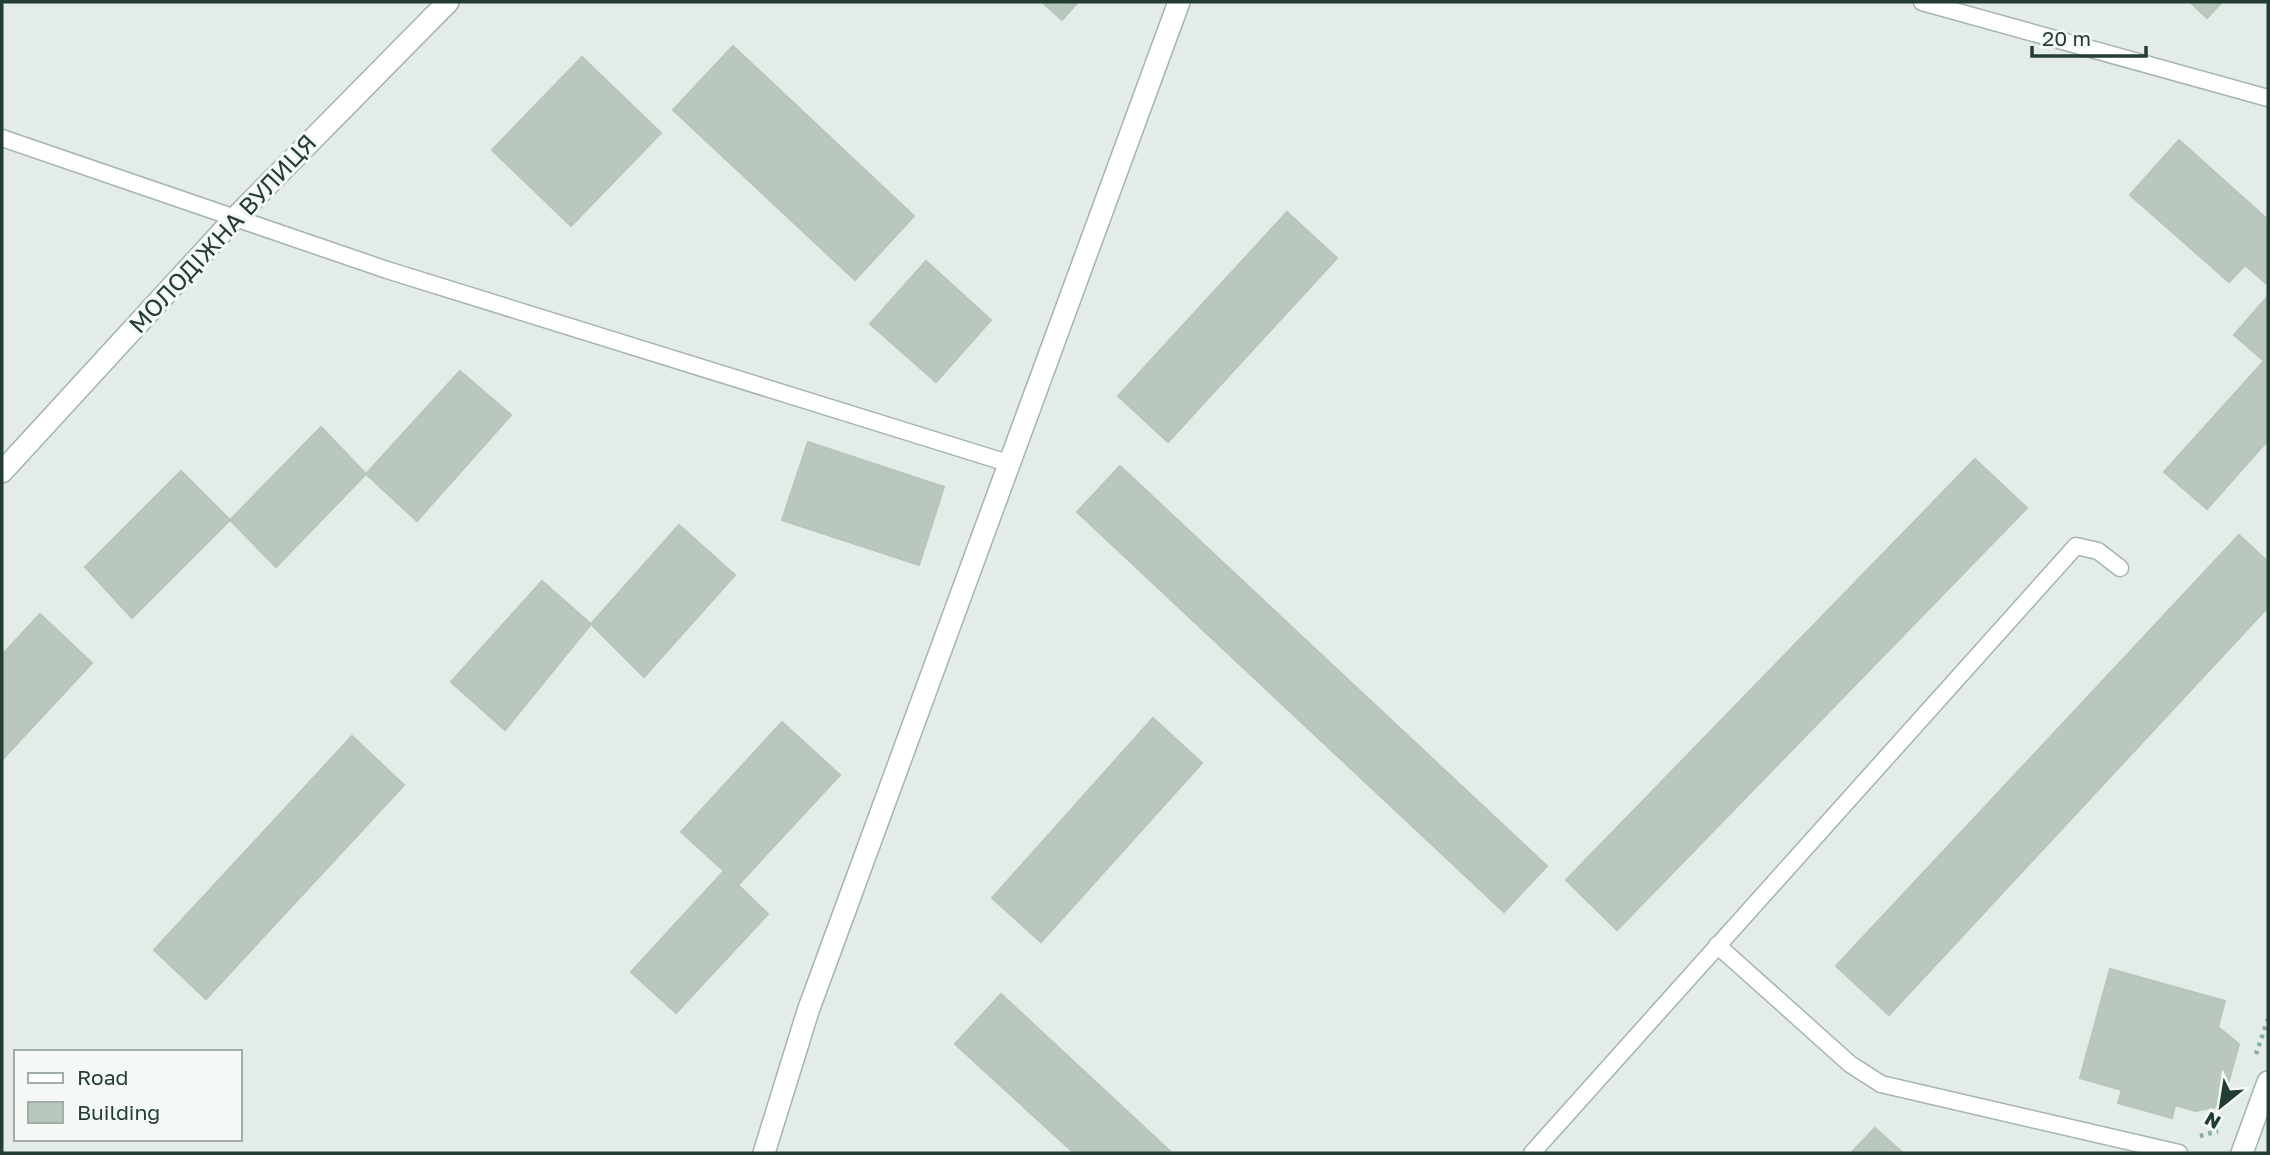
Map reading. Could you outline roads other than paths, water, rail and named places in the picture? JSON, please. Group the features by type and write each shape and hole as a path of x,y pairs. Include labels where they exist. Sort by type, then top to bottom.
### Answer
{"street":[{"name":"МОЛОДІЖНА ВУЛИЦЯ","path":"2,472 236,217 448,2"},
{"path":"764,1153 808,1011 1179,2"},
{"path":"2242,1153 2268,1082"}],"lane":[{"path":"1922,2 2268,98"},
{"path":"2,138 387,270 1011,464"},
{"path":"1532,1153 2076,546 2098,551 2120,568"},
{"path":"1717,945 1850,1064 1881,1084 2179,1153"}]}
